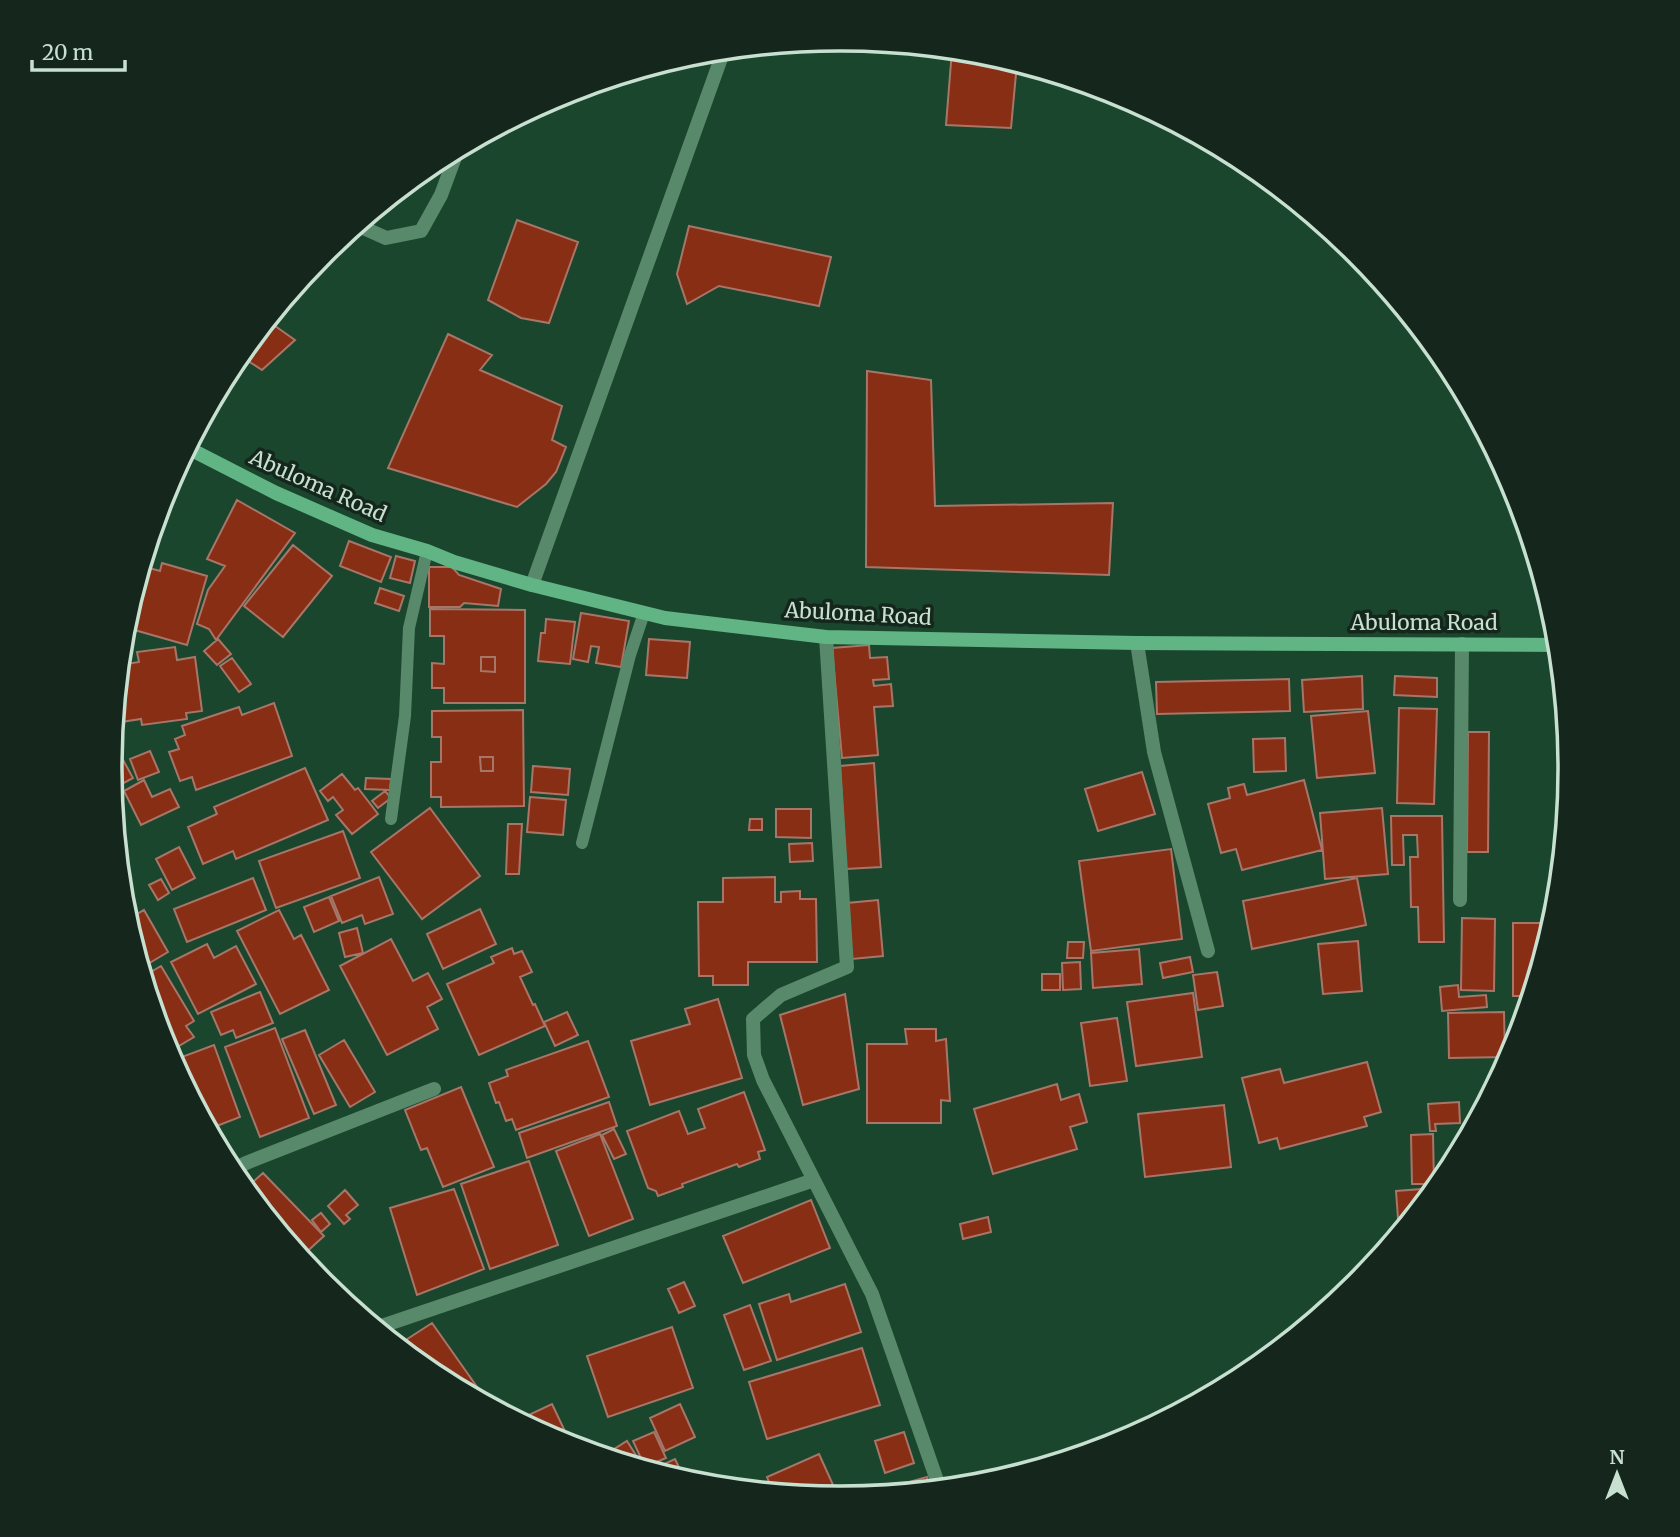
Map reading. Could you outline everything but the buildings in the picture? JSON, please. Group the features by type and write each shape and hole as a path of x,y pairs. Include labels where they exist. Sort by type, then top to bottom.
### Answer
{"street":[{"path":"532,585 720,62"},
{"path":"367,229 386,238 421,231 441,195 452,165"},
{"name":"Abuloma Road","path":"196,452 276,493 373,535 532,585 665,618 826,637 1137,643 1547,645"},
{"path":"826,637 847,967 781,995 753,1019 754,1055 763,1080 872,1294 937,1480"},
{"path":"1137,643 1154,752 1208,951"},
{"path":"1460,900 1462,644"},
{"path":"242,1165 434,1089"},
{"path":"387,1324 814,1180"}],"lane":[{"path":"391,819 405,716 409,628 427,551"},
{"path":"582,843 630,654 644,613"}]}
